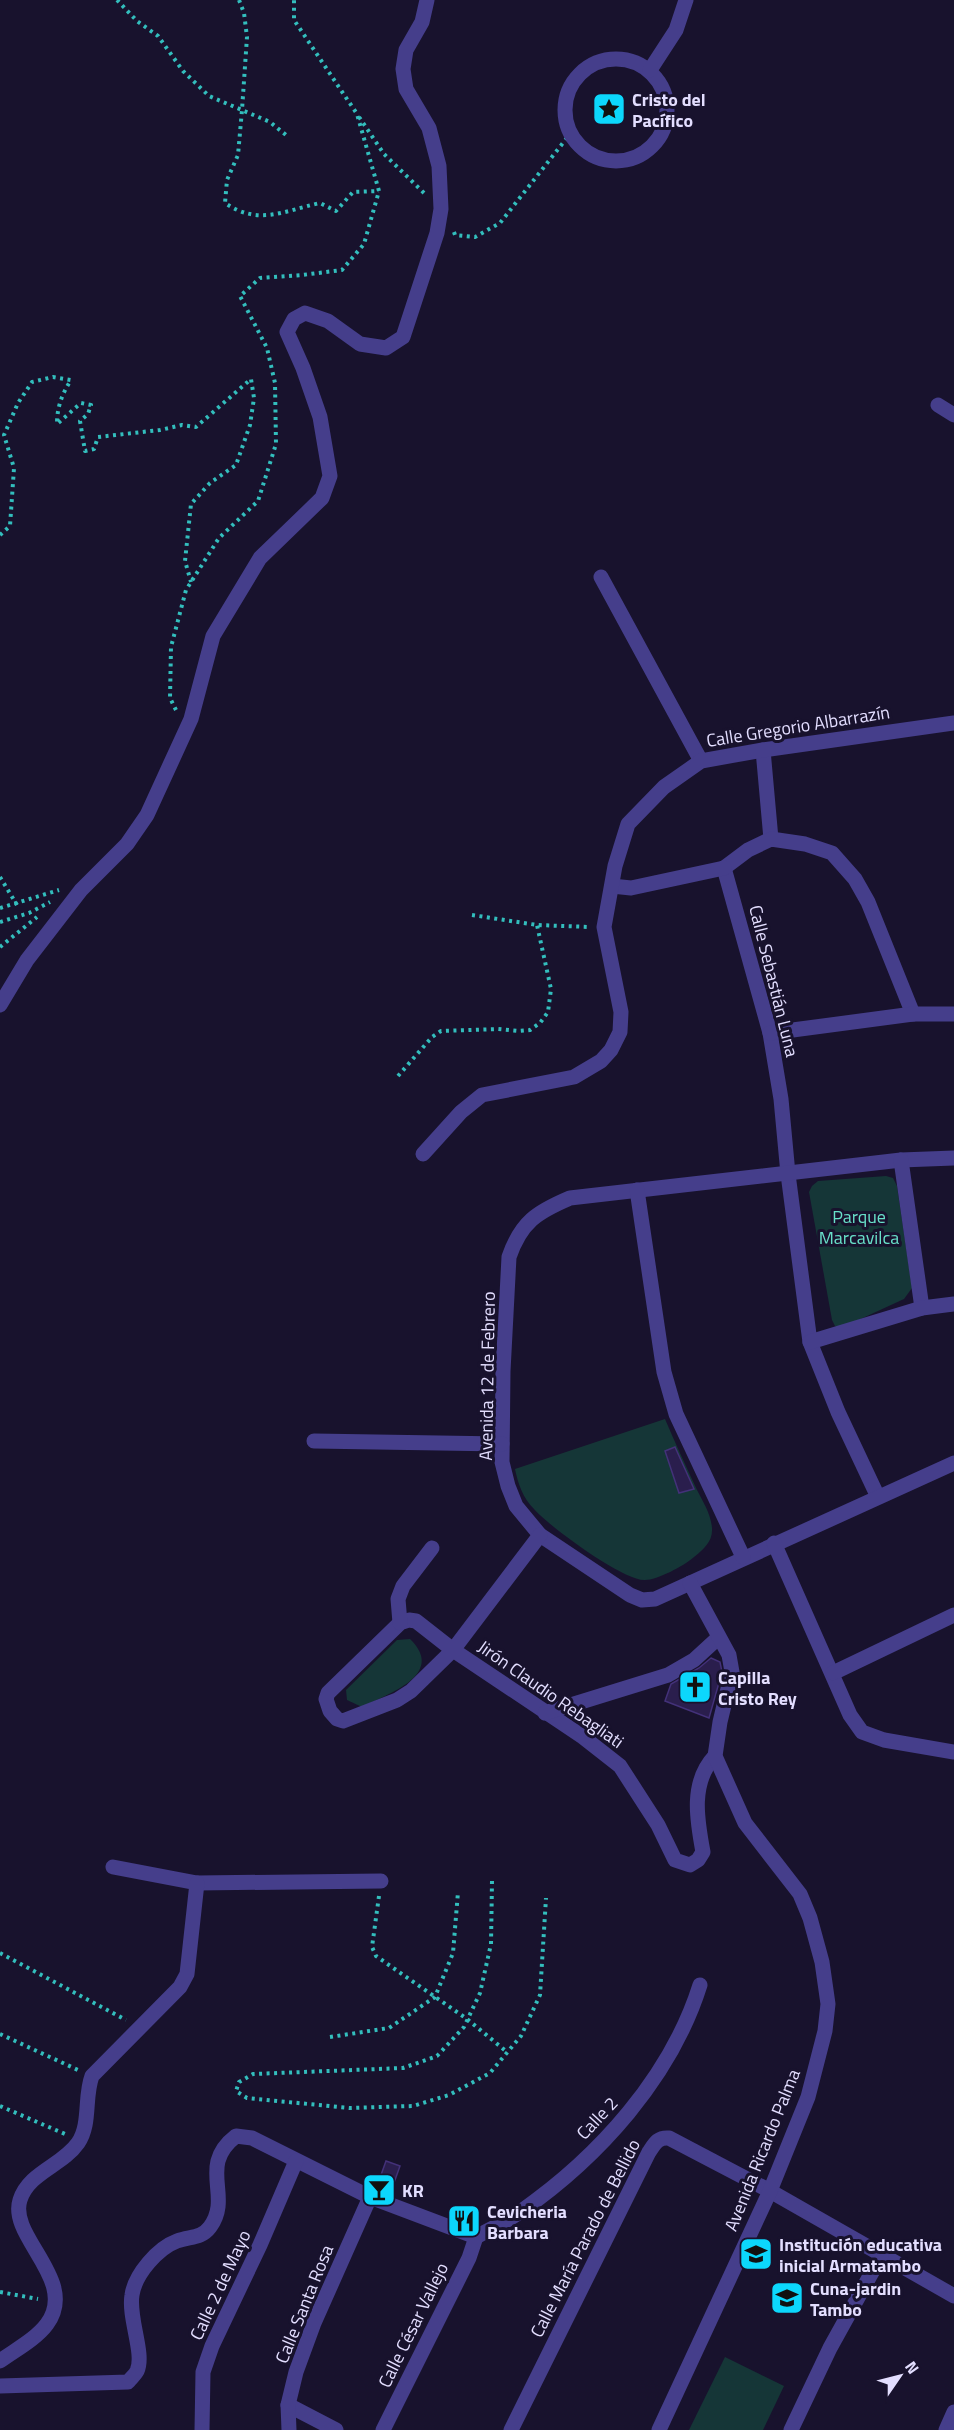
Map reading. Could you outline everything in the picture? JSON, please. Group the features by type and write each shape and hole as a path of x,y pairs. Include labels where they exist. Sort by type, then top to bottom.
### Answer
{"street":[{"path":"0,1005 27,960 81,890 128,844 147,815 186,728 213,636 260,558 322,498 330,476 320,417 303,368 287,332 294,319 305,313 328,321 360,344 387,348 403,337 437,234 441,209 439,166 429,128 406,89 403,69 406,50 422,22 427,0"},
{"path":"650,70 676,30 686,0"},
{"path":"617,58 634,61 650,70 661,85 667,100 667,116 663,132 653,146 640,155 625,161 608,161 593,156 579,147 570,134 564,116 565,99 571,82 583,69 599,60 617,58"},
{"path":"938,405 954,416"},
{"path":"601,577 701,761"},
{"name":"Calle Gregorio Albarrazín","path":"604,927 615,866 628,824 664,787 701,761 762,750 954,723"},
{"path":"762,750 771,839"},
{"path":"612,886 631,888 724,868 748,850 771,839 805,844 832,853 855,879 868,902 913,1014"},
{"name":"Calle Sebastián Luna","path":"724,868 771,1033 810,1342 838,1412 878,1497"},
{"path":"423,1154 461,1112 482,1095 574,1077 601,1061 611,1050 620,1032 621,1012 604,927"},
{"path":"771,1033 913,1014 954,1014"},
{"name":"Avenida 12 de Febrero","path":"954,1158 901,1160 570,1198 540,1211 524,1226 515,1240 509,1257 502,1444 502,1462 516,1506 540,1535 630,1595 642,1600 655,1599 954,1463"},
{"path":"901,1160 922,1308"},
{"path":"637,1190 664,1372 676,1414 743,1557"},
{"path":"810,1342 922,1308 954,1304"},
{"path":"314,1441 502,1444"},
{"path":"432,1548 403,1586 398,1599 400,1623 328,1693 326,1699 328,1705 337,1719 343,1721 354,1718 397,1700 411,1691 453,1650 540,1535"},
{"path":"774,1543 850,1715 862,1732 884,1740 954,1752"},
{"path":"690,1583 729,1655 732,1672 720,1722 715,1756"},
{"path":"833,1673 954,1615"},
{"name":"Jirón Claudio Rebagliati","path":"400,1623 409,1620 416,1621 453,1650 583,1737 620,1766 658,1825 675,1860 690,1865 698,1860 703,1852 696,1816 698,1789 706,1765 715,1756"},
{"path":"545,1713 668,1675 694,1660 718,1638"},
{"name":"Avenida Ricardo Palma","path":"659,2430 770,2192 808,2097 825,2031 828,2004 822,1962 810,1918 800,1894 745,1822 715,1756"},
{"path":"113,1867 197,1883 381,1881"},
{"path":"0,2361 47,2324 53,2312 54,2294 49,2273 22,2229 18,2211 20,2200 28,2184 71,2151 79,2141 84,2127 92,2076 180,1987 187,1974 197,1883"},
{"name":"Calle 2","path":"476,2237 518,2214 557,2185 625,2120 672,2047 692,2011 700,1985"},
{"path":"0,2386 128,2382 137,2371 140,2355 131,2315 132,2293 154,2256 177,2241 200,2236 210,2226 218,2204 216,2175 218,2158 225,2144 236,2136 252,2138 370,2197 476,2237"},
{"name":"Calle María Parado de Bellido","path":"511,2430 656,2140 663,2137 669,2138 770,2192"},
{"name":"Calle 2 de Mayo","path":"202,2430 203,2372 212,2346 260,2245 296,2161"},
{"path":"770,2192 954,2296"},
{"name":"Calle Santa Rosa","path":"289,2430 288,2405 296,2372 314,2323 370,2197"},
{"name":"Calle César Vallejo","path":"383,2430 469,2258 476,2237"},
{"path":"791,2430 830,2348 880,2256"},
{"path":"288,2405 336,2430"},
{"path":"946,2430 954,2412"}],"path":[{"path":"117,0 137,21 158,36 183,71 209,96 270,122 286,135"},
{"path":"239,0 244,14 247,37 242,110 238,155 227,180 225,203 238,212 258,217 320,203 336,211 353,192 379,191"},
{"path":"294,0 294,20 384,154 441,209 455,235 475,237 500,223 570,134"},
{"path":"186,728 170,698 171,647 186,590 219,538 258,501 276,444 275,384 267,348 240,296 260,278 342,270 364,244 379,191 357,114"},
{"path":"0,535 10,526 14,468 4,435 18,403 32,382 53,377 71,380 62,394 57,412 57,424 81,403 91,405 88,414 80,422 85,451 94,449 98,437 160,430 182,425 196,427 251,379 254,398 250,426 236,465 210,483 191,504 185,561 191,582"},
{"path":"0,877 16,904"},
{"path":"0,908 62,889 81,890"},
{"path":"0,922 29,913 81,890"},
{"path":"472,915 537,926 604,927"},
{"path":"398,1076 432,1037 441,1031 498,1029 519,1031 530,1030 540,1023 548,1012 551,989 537,926"},
{"path":"381,1881 372,1947 376,1956 467,2019 507,2052"},
{"path":"492,1881 491,1944 480,1993 464,2027 437,2056 403,2068 253,2074 239,2082 236,2091 247,2098 349,2108 413,2106 449,2095 490,2073 520,2036 540,1995 546,1898"},
{"path":"330,2037 389,2028 435,1997 453,1953 458,1892"},
{"path":"0,1953 140,2027"},
{"path":"0,2034 92,2076"},
{"path":"0,2106 79,2141"},
{"path":"0,2292 54,2302"}],"green space":[{"name":"Parque Marcavilca","path":"886,1176 893,1178 897,1186 912,1288 904,1299 841,1328 835,1326 832,1320 809,1192 818,1181"},
{"path":"665,1419 708,1513 712,1533 707,1544 690,1561 663,1575 645,1580 635,1578 604,1563 542,1517 524,1495 515,1469"},
{"path":"410,1639 420,1652 422,1663 418,1673 409,1682 362,1707 347,1700 346,1690 397,1640"},
{"path":"725,2357 784,2386 763,2430 689,2430"}],"building":[{"path":"675,1447 694,1489 679,1493 665,1451"},
{"name":"Capilla Cristo Rey","path":"711,1658 720,1662 722,1672 709,1718 665,1701 671,1684 699,1668"},
{"path":"386,2161 400,2166 390,2194 376,2189"}],"place":[{"name":"Cristo del Pacífico","path":"609,109"},
{"name":"Capilla Cristo Rey","path":"695,1687"},
{"name":"KR","path":"379,2190"},
{"name":"Cevicheria Barbara","path":"464,2221"},
{"name":"Institución educativa inicial Armatambo","path":"756,2254"},
{"name":"Cuna-jardin Tambo","path":"787,2298"}]}
